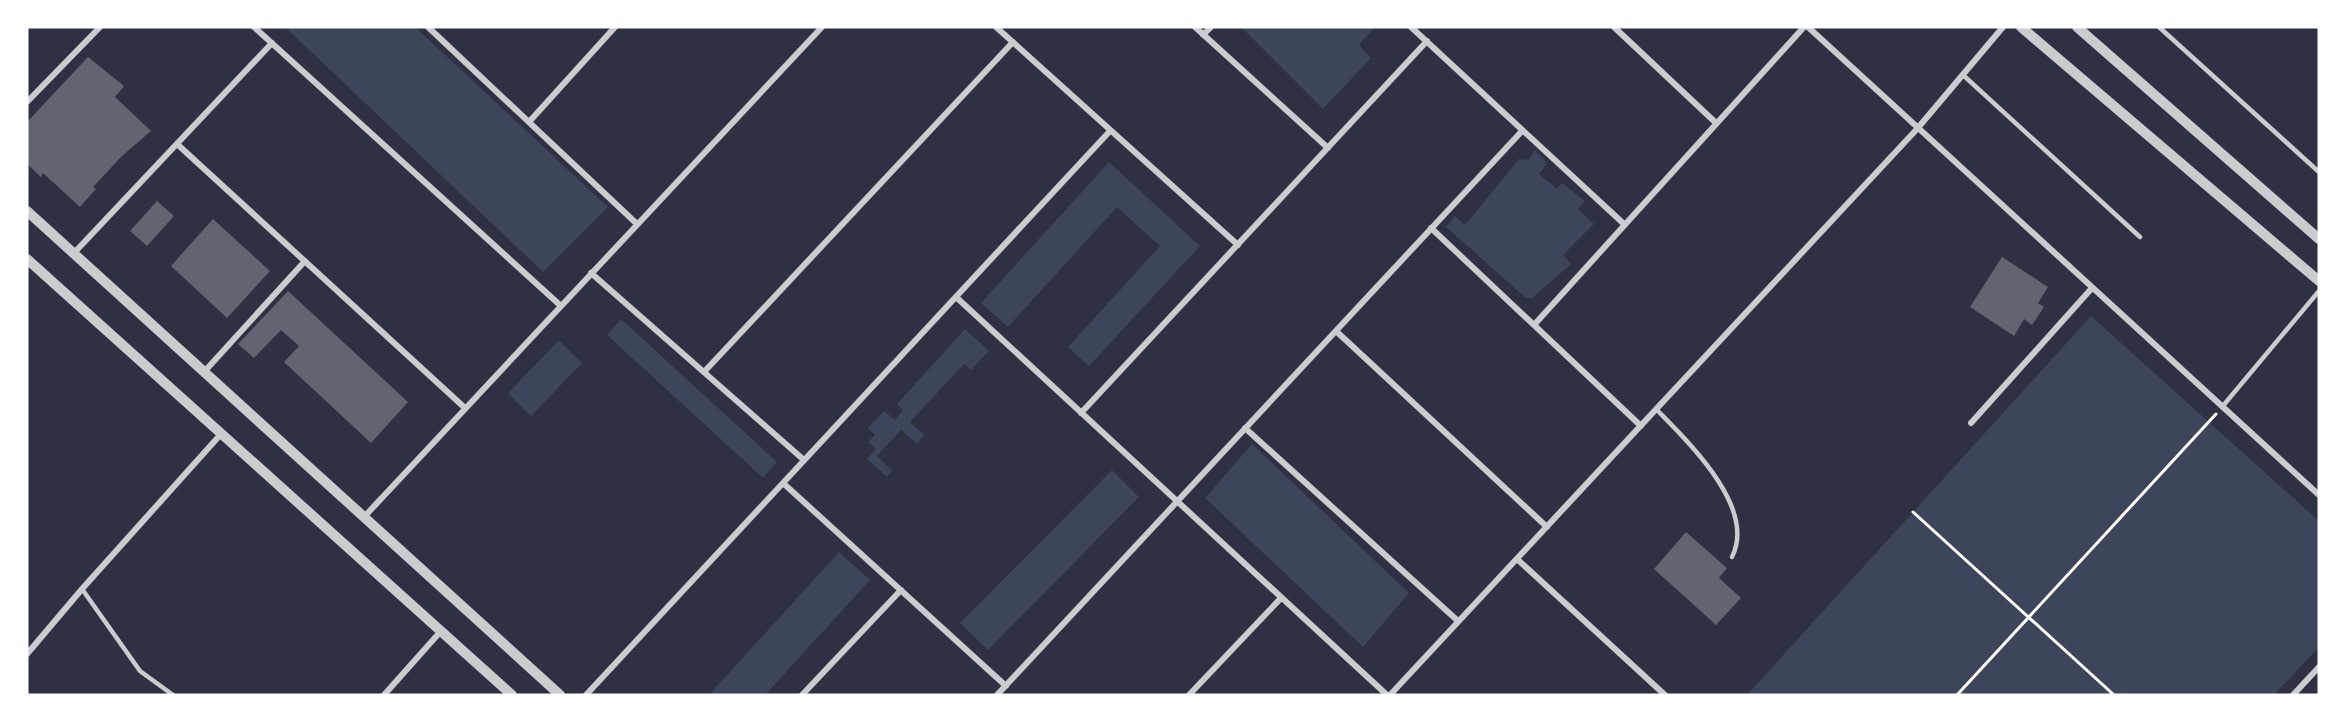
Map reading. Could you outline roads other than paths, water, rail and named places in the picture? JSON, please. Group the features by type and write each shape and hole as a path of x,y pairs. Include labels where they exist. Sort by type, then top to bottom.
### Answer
{"street":[{"path":"27,102 100,27"},
{"path":"254,27 561,306"},
{"path":"428,27 637,224"},
{"path":"529,122 615,27"},
{"path":"364,517 822,27"},
{"path":"996,27 1238,245"},
{"path":"1195,27 1328,148"},
{"path":"1203,35 1210,27"},
{"path":"1411,27 1624,224"},
{"path":"1614,27 1716,123"},
{"path":"1534,325 1806,27 2319,495"},
{"path":"956,297 1388,695 1917,129 2003,27"},
{"path":"2021,27 2319,281"},
{"path":"2077,27 2319,239"},
{"path":"1081,413 1427,41"},
{"path":"704,372 1013,42"},
{"path":"74,253 272,43"},
{"path":"586,695 1110,131"},
{"path":"997,695 1522,131"},
{"path":"177,144 465,408"},
{"path":"27,211 560,695"},
{"path":"1431,228 1641,426"},
{"path":"27,259 512,695"},
{"path":"204,372 305,261"},
{"path":"591,273 804,460"},
{"path":"1971,423 2092,288"},
{"path":"1336,331 1547,526"},
{"path":"1245,429 1458,621"},
{"path":"27,654 221,434"},
{"path":"783,483 1006,686"},
{"path":"1517,559 1665,695"},
{"path":"802,695 900,590"},
{"path":"1189,695 1281,598"},
{"path":"384,695 441,631"},
{"path":"2293,695 2319,667"}],"lane":[{"path":"2159,27 2319,172"},
{"path":"1963,75 2140,237"},
{"path":"2222,407 2319,291"},
{"path":"1656,410 1702,461 1730,501 1738,534 1736,550 1732,557"},
{"path":"82,589 140,670 173,695"}]}
